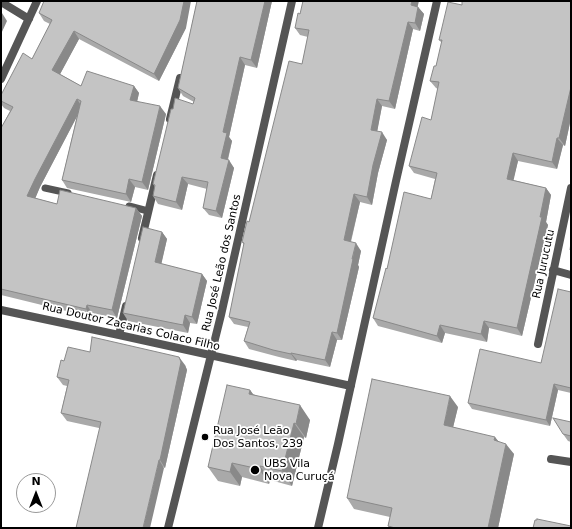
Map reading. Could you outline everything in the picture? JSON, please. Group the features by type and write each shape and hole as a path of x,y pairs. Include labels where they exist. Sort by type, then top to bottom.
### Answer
{"street":[{"path":"1,79 37,1"},
{"name":"Rua José Leão dos Santos","path":"168,528 211,356 292,1"},
{"path":"318,528 437,1"},
{"path":"1,2 29,19"},
{"path":"168,129 183,67"},
{"path":"140,248 159,166"},
{"name":"Rua Jurucutu","path":"538,344 571,188"},
{"path":"553,270 571,275"},
{"path":"119,335 128,299"},
{"name":"Rua Doutor Zacarias Colaco Filho","path":"1,310 351,386"},
{"path":"551,459 571,462"}],"lane":[{"path":"45,188 75,194"},
{"path":"119,204 148,211"}],"building":[{"path":"44,1 184,1 180,20 154,74 74,31 52,70 81,86 87,71 134,86 130,100 160,106 142,182 129,179 126,194 62,180 81,101 77,99 27,196 57,204 60,190 136,208 112,310 87,305 86,309 1,289 1,128 13,107 1,101 1,95 23,53 32,59 52,20 39,13"},
{"path":"197,1 265,1 251,60 240,57 223,132 227,133 221,158 229,160 216,211 203,208 208,182 182,177 176,202 153,196 155,185 153,184 175,98 193,104 195,98 178,88"},
{"path":"303,1 412,1 411,5 418,7 415,23 408,22 389,101 377,99 371,130 382,132 373,165 367,197 354,194 344,240 356,243 337,333 332,332 325,360 273,350 244,341 250,322 229,317 244,243 242,242 247,221 249,222 289,61 302,64 309,30 295,28 298,13 300,14"},
{"path":"462,1 571,1 571,87 552,162 513,153 507,179 546,188 540,217 542,217 517,328 484,321 481,334 440,325 437,336 373,318 386,268 387,269 404,192 431,199 437,173 409,166 422,117 431,120 439,82 430,81 434,66 436,66 442,40 439,40 448,2 462,5"},
{"path":"143,227 162,232 155,262 202,274 192,317 185,315 183,325 123,313"},
{"path":"558,289 571,292 571,388 554,384 546,420 468,403 480,349 541,363"},
{"path":"92,337 179,357 181,362 160,460 143,528 76,528 101,422 61,413 69,380 57,377 61,360 64,361 68,347 90,352"},
{"path":"372,379 450,396 444,425 495,437 494,440 506,444 488,528 395,528 388,526 392,508 347,498"},
{"path":"227,385 250,390 249,394 300,405 282,471 260,466 259,469 232,463 230,472 208,467"},
{"path":"553,418 571,422 571,436 563,434"},
{"path":"537,519 571,526 571,528 533,528 535,520"}],"place":[{"name":"Rua José Leão Dos Santos, 239","path":"205,437"},
{"name":"UBS Vila Nova Curuçá","path":"255,470"}]}
